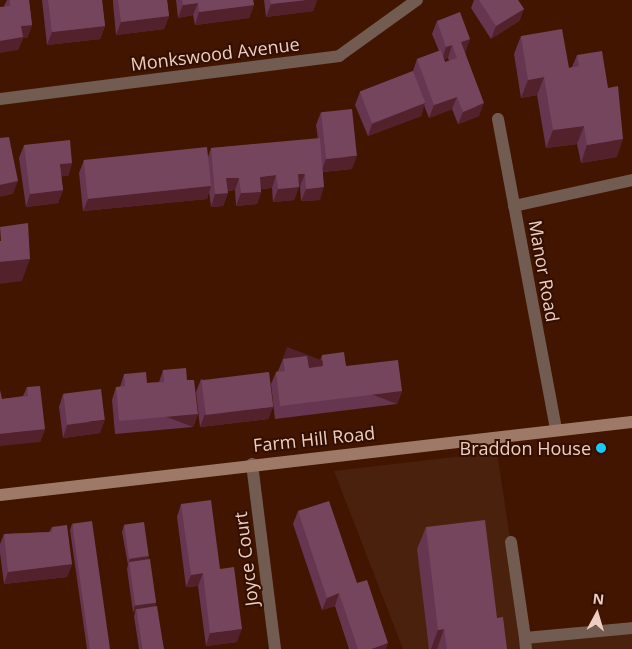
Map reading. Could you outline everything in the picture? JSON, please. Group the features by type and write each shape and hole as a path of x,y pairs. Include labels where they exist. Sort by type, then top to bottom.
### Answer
{"street":[{"name":"Monkswood Avenue","path":"0,99 339,56 417,0"},
{"name":"Manor Road","path":"498,119 556,430"},
{"path":"514,206 632,180"},
{"name":"Farm Hill Road","path":"0,495 252,464 632,422"},
{"name":"Joyce Court","path":"252,464 274,649"},
{"path":"511,542 526,643 632,628"}],"shaded area":[{"path":"497,452 525,638 632,628 632,649 403,649 334,471"}],"building":[{"path":"10,0 29,0 32,25 21,26 23,37 0,41 0,7 10,6"},
{"path":"48,0 102,0 105,26 52,32"},
{"path":"118,0 167,0 169,16 121,22"},
{"path":"182,0 253,0 254,5 199,12 198,3 183,5"},
{"path":"270,0 306,0 271,4"},
{"path":"479,0 518,0 524,9 496,26"},
{"path":"460,12 470,39 461,42 484,103 463,112 457,97 434,105 417,59 441,50 445,62 457,58 452,45 446,47 437,21"},
{"path":"562,29 569,68 579,66 577,55 602,51 608,88 618,86 623,139 587,145 584,126 553,130 544,77 528,80 521,36"},
{"path":"413,71 425,103 372,123 360,91"},
{"path":"352,109 357,156 326,159 321,112"},
{"path":"9,137 18,181 0,185 0,138"},
{"path":"320,138 324,187 306,189 305,174 298,174 299,187 278,189 276,175 260,177 261,192 241,193 239,178 226,178 228,193 215,194 211,148"},
{"path":"70,140 72,163 60,164 63,190 30,194 24,145"},
{"path":"207,147 211,186 88,199 84,160"},
{"path":"28,223 30,259 0,262 0,227"},
{"path":"344,352 346,366 398,360 402,391 280,406 276,372 285,371 283,359 307,356 309,368 323,366 322,355"},
{"path":"186,368 187,380 194,380 198,414 119,421 116,387 125,386 124,374 146,372 147,383 164,382 163,370"},
{"path":"269,372 273,407 206,415 202,380"},
{"path":"40,386 45,429 0,434 0,390 2,399 28,396 27,387"},
{"path":"101,389 105,420 67,424 63,394"},
{"path":"211,500 220,569 234,567 242,629 210,633 203,573 191,575 181,504"},
{"path":"329,501 357,583 367,580 388,643 371,649 358,649 339,593 327,598 298,511"},
{"path":"485,520 497,618 503,617 507,649 447,649 444,629 438,630 426,527"},
{"path":"92,521 110,649 90,649 72,524"},
{"path":"144,522 149,556 129,558 124,525"},
{"path":"67,525 72,564 8,572 4,534 52,532 52,527"},
{"path":"150,559 156,603 135,605 129,562"},
{"path":"157,606 164,649 143,649 136,609"}],"place":[{"name":"Braddon House","path":"601,448"}]}
